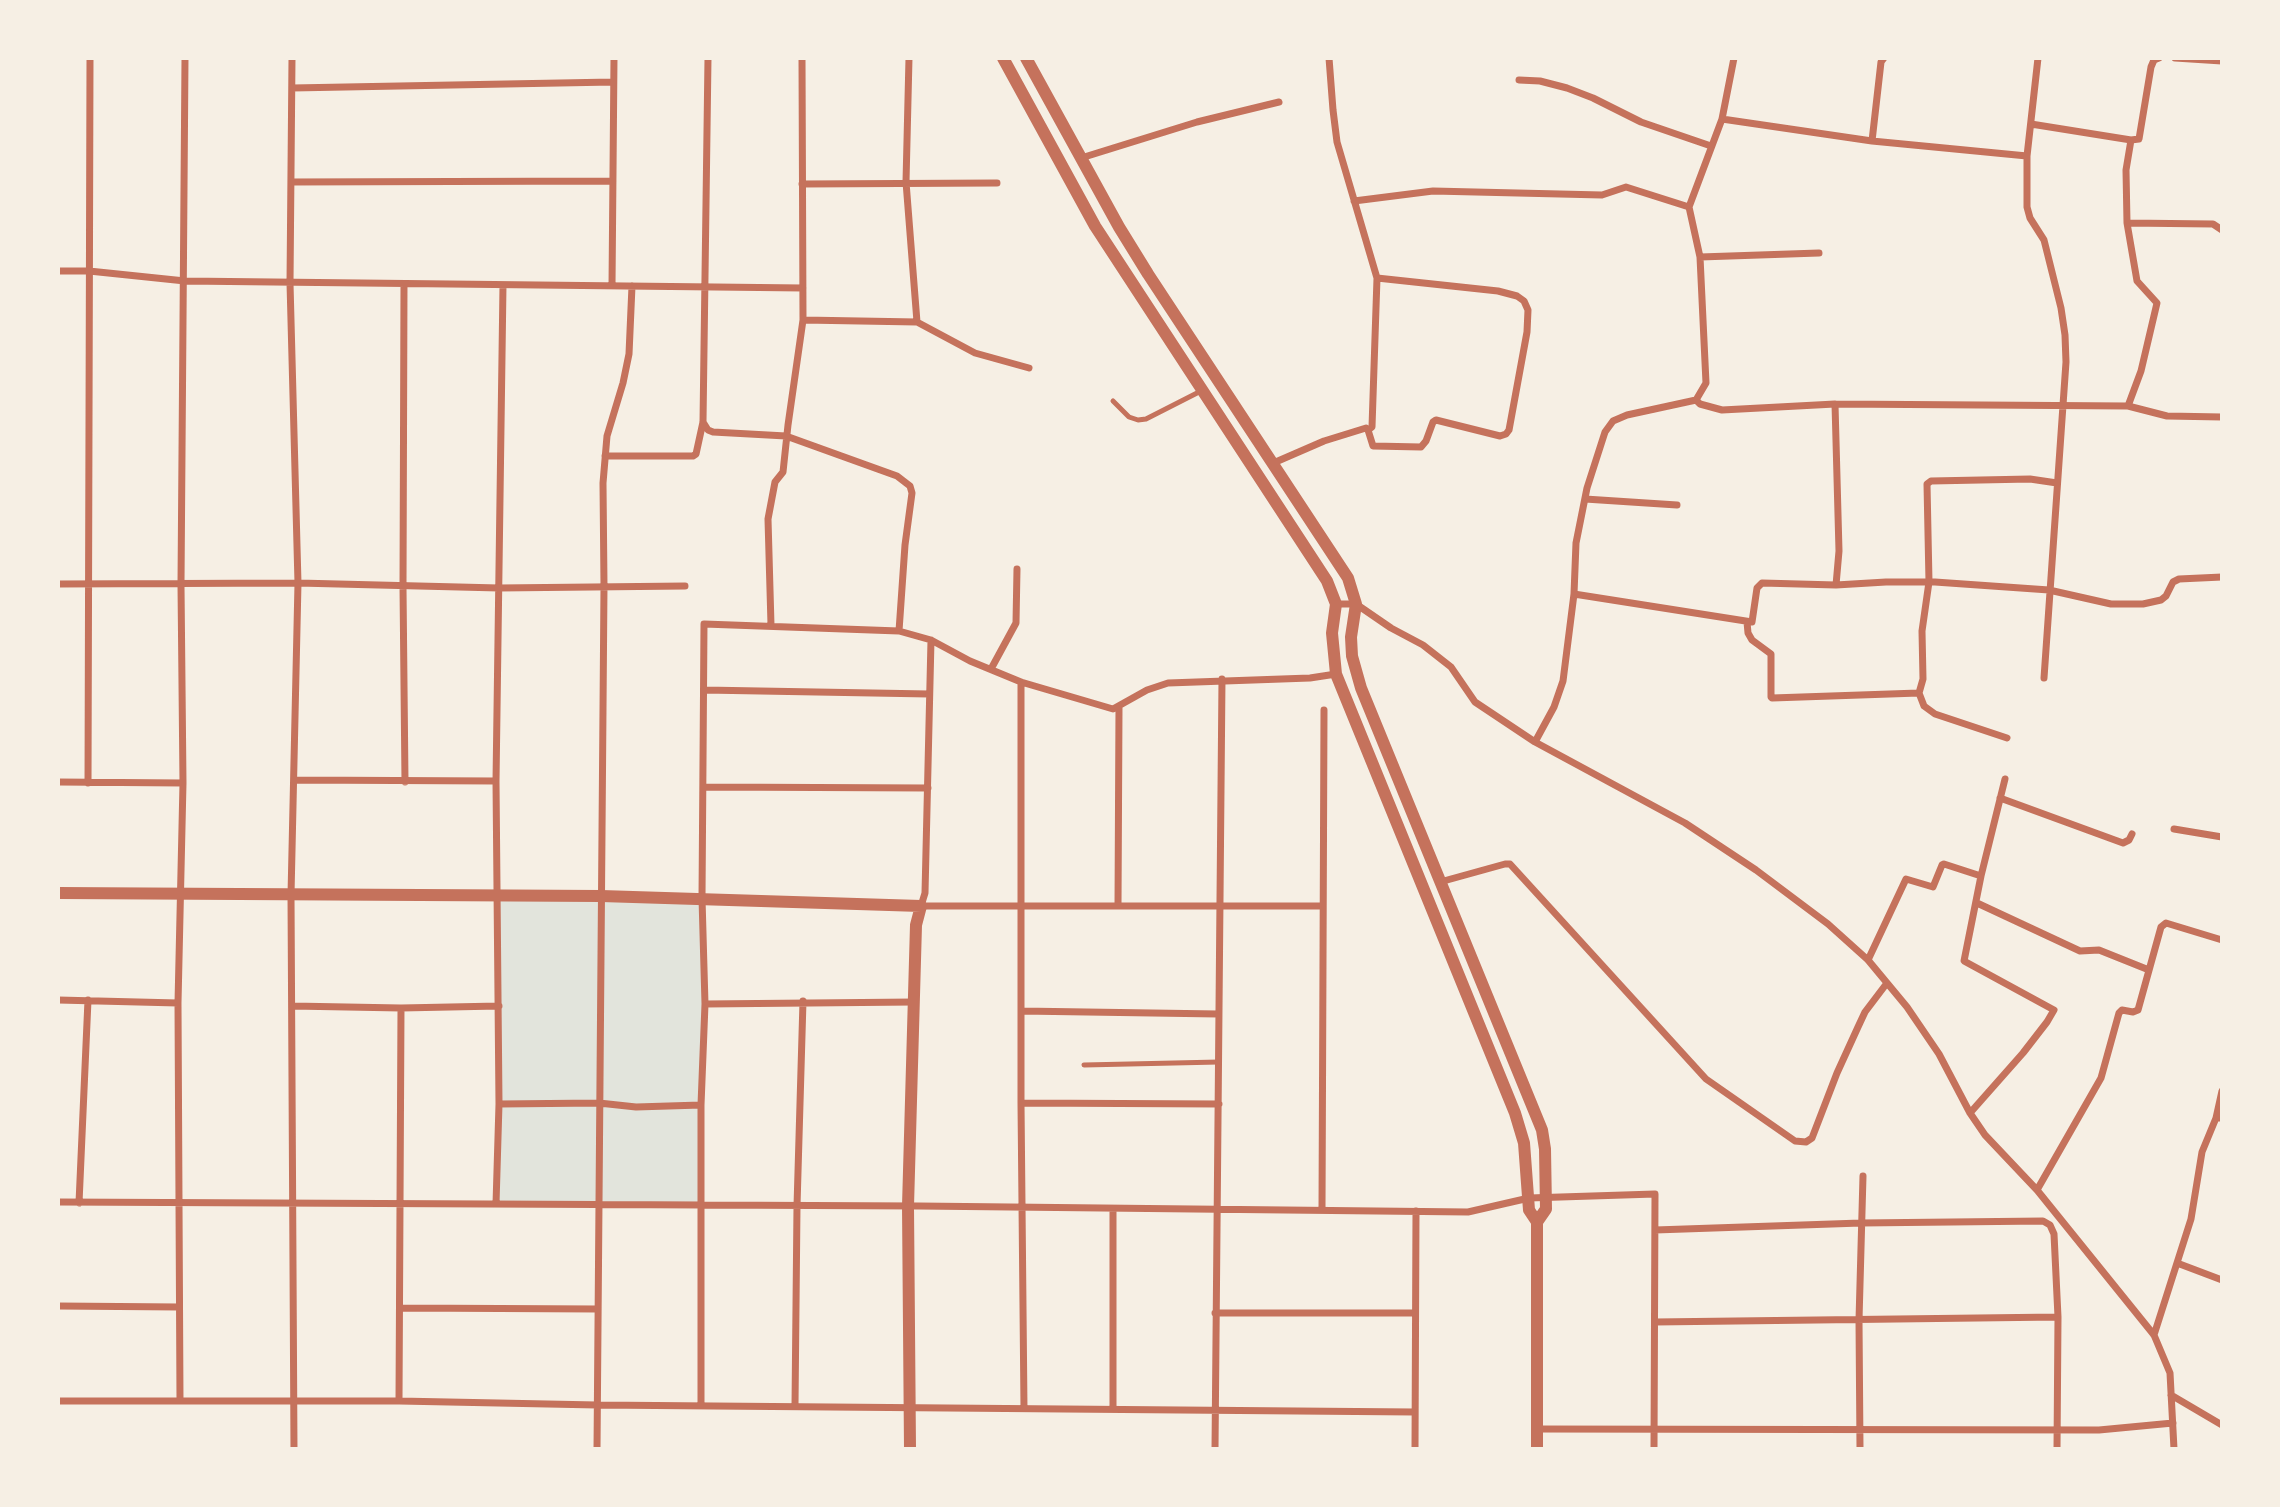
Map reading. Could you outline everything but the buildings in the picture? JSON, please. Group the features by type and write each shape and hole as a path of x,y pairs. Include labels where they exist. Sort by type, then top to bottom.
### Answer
{"street":[{"path":"88,783 90,58"},
{"path":"180,1401 178,1003 183,783 181,585 186,58"},
{"path":"292,58 290,284 298,583 291,895 293,1449"},
{"path":"612,286 614,58"},
{"path":"605,456 696,454 703,422 708,58"},
{"path":"771,625 768,519 775,482 783,472 803,320 802,58"},
{"path":"909,58 906,183 917,322"},
{"path":"1003,58 1095,226 1327,581 1336,604 1332,633 1336,674 1516,1113 1524,1143 1529,1210 1537,1222 1536,1449"},
{"path":"1027,58 1148,274 1348,578 1356,604 1351,637 1355,671 1542,1130 1546,1209 1537,1222"},
{"path":"1329,58 1338,142 1377,278 1372,427 1368,430"},
{"path":"1535,742 1554,707 1563,681 1574,594 1576,543 1601,441 1613,421 1627,415 1696,400 1706,383 1700,257 1689,207 1722,119 1734,58"},
{"path":"1871,141 1881,62 1884,58"},
{"path":"2038,58 2027,156 2026,207 2044,240 2065,335 2063,405 2044,678"},
{"path":"2031,124 2139,139 2151,67 2154,60 2159,58"},
{"path":"2175,58 2222,61"},
{"path":"1520,80 1540,81 1567,88 1641,122 1711,146"},
{"path":"292,88 613,82"},
{"path":"1081,158 1197,122 1279,102"},
{"path":"1033,114 1052,104"},
{"path":"1722,119 1871,141 2027,156"},
{"path":"2128,406 2141,371 2157,303 2137,281 2127,223 2126,170 2131,140"},
{"path":"291,182 613,181"},
{"path":"802,184 997,183"},
{"path":"1354,201 1433,191 1602,195 1626,187 1689,207"},
{"path":"2127,223 2213,224 2222,230"},
{"path":"1700,257 1819,253"},
{"path":"58,271 89,271 185,281 290,284 803,288"},
{"path":"1368,430 1373,446 1381,447 1421,447 1436,420 1500,436 1506,434 1509,430 1528,310 1524,301 1517,296 1498,291 1377,278"},
{"path":"404,284 405,782"},
{"path":"496,1204 499,1006 496,781 503,285"},
{"path":"597,1449 603,483 607,436 629,354 632,286"},
{"path":"803,320 917,322 975,353 1029,368"},
{"path":"1696,400 1700,404 1722,410 1835,404 2063,405 2128,406 2167,416 2222,417"},
{"path":"1835,404 1839,551 1836,585"},
{"path":"703,422 708,430 713,432 786,436 897,476 910,486 912,493 899,631"},
{"path":"1272,464 1324,441 1366,428 1368,430"},
{"path":"2007,738 1935,714 1924,706 1919,693 1923,679 1922,631 1929,582 1927,484 1931,481 2030,479 2057,484"},
{"path":"1585,499 1677,505"},
{"path":"1311,558 1328,547"},
{"path":"991,670 1016,623 1017,569"},
{"path":"1574,594 1752,622 1759,584 1929,582 2049,590 2111,604 2143,604 2161,600 2173,582 2179,579 2222,577"},
{"path":"58,584 298,583 499,588 685,586"},
{"path":"1336,604 1356,604 1391,628 1423,645 1451,667 1475,702 1535,742 1685,823 1776,885 1828,924 1868,960 1908,1007 1939,1054 1970,1113 1985,1135 2037,1190 2154,1335 2170,1373 2174,1449"},
{"path":"1747,622 1752,640 1771,654 1772,698 1919,693"},
{"path":"701,1406 701,1105 705,1003 702,898 704,624 899,631 931,640 1021,682 1107,708 1119,707 1147,690 1168,683 1310,678 1355,671"},
{"path":"910,1449 908,1206 916,925 925,893 931,640"},
{"path":"1215,1449 1222,680"},
{"path":"1021,682 1021,1208 1024,1408"},
{"path":"705,690 929,694"},
{"path":"1118,906 1119,707"},
{"path":"1322,1209 1324,710"},
{"path":"1970,1113 2023,1053 2054,1010 1964,961 2005,779"},
{"path":"294,780 496,781"},
{"path":"58,782 183,783"},
{"path":"704,787 928,788"},
{"path":"2000,798 2123,843 2129,840 2132,834"},
{"path":"2174,829 2222,837"},
{"path":"1440,882 1510,864 1706,1079 1795,1141 1806,1142 1812,1138 1837,1073 1865,1012 1887,983"},
{"path":"1868,960 1906,878 1933,887 1941,864 1981,877"},
{"path":"58,892 601,896 921,906 1323,906"},
{"path":"1977,903 2080,951 2099,950 2149,970"},
{"path":"2037,1190 2101,1078 2119,1013 2122,1010 2137,1010 2163,924 2222,940"},
{"path":"58,1000 178,1003"},
{"path":"79,1203 88,1000"},
{"path":"795,1406 803,1001"},
{"path":"705,1003 915,1002"},
{"path":"292,1006 499,1006"},
{"path":"399,1401 401,1008"},
{"path":"1021,1011 1218,1014"},
{"path":"2154,1335 2191,1219 2202,1152 2219,1118 2222,1091"},
{"path":"499,1104 599,1103 636,1107 701,1105"},
{"path":"1021,1103 1219,1104"},
{"path":"1860,1449 1859,1320 1863,1176"},
{"path":"58,1202 1468,1212 1529,1198 1655,1194 1654,1449"},
{"path":"1113,1209 1113,1409"},
{"path":"1415,1449 1416,1211"},
{"path":"1655,1230 1735,1223 2043,1220 2050,1225 2054,1234 2058,1317 2057,1449"},
{"path":"2177,1263 2222,1280"},
{"path":"58,1306 179,1307"},
{"path":"401,1308 598,1309"},
{"path":"1215,1313 1414,1313"},
{"path":"1655,1321 2058,1317"},
{"path":"2171,1395 2222,1425"},
{"path":"58,1401 399,1401 1415,1412"},
{"path":"1537,1429 2099,1430 2173,1423"}],"lane":[{"path":"1112,401 1129,417 1138,420 1146,419 1202,391"},
{"path":"1084,1065 1219,1062"}],"shaded area":[{"path":"497,895 702,898 702,1205 496,1204"}]}
